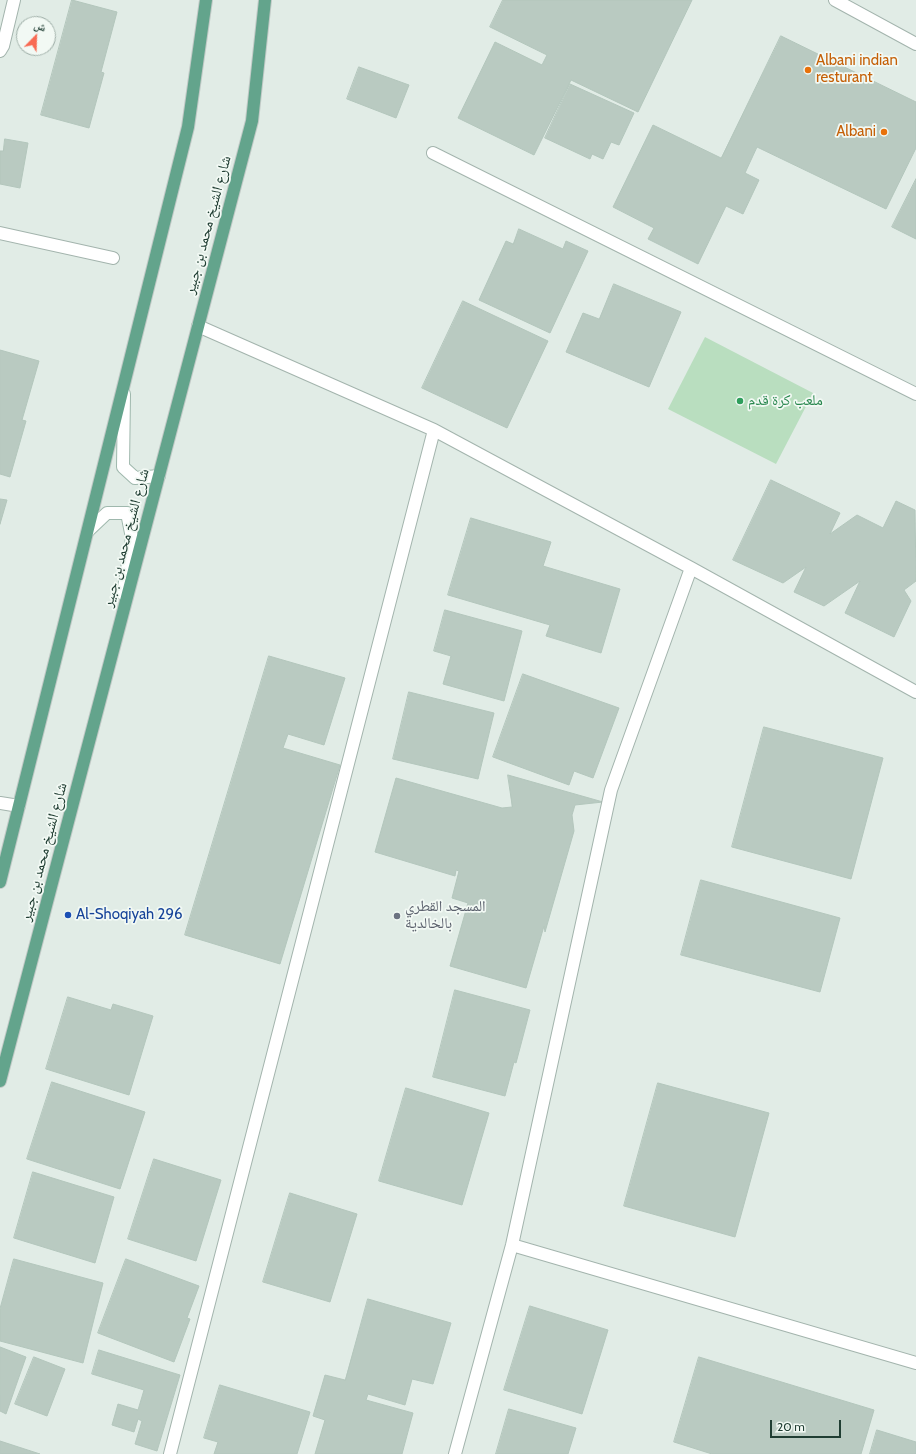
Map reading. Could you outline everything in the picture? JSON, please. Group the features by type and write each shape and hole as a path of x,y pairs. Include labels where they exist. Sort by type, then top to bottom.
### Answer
{"main road":[{"path":"0,882 2,865 19,806 188,127 206,0"},
{"name":"شارع الشيخ محمد بن جبير","path":"0,1081 252,121 265,0"}],"street":[{"path":"0,51 3,46 14,0"},
{"path":"835,0 916,44"},
{"path":"433,153 916,394"},
{"path":"0,233 113,258"},
{"path":"198,326 434,430 691,568 916,692"},
{"path":"124,385 123,467 135,478 159,476"},
{"path":"170,1454 434,430"},
{"path":"88,532 107,513 127,514 132,538 118,632"},
{"path":"455,1454 512,1245 611,790 691,568"},
{"path":"0,803 19,806"},
{"path":"512,1245 916,1363"}],"green space":[{"name":"ملعب كرة قدم","path":"705,337 813,393 776,464 668,409"}],"building":[{"path":"72,0 117,12 101,72 104,73 89,128 41,115"},
{"path":"503,0 692,0 638,112 571,80 534,155 458,118 495,42 542,65 547,55 490,27"},
{"path":"781,36 916,102 916,148 886,209 757,147 745,173 759,180 743,214 726,206 698,264 648,239 654,228 613,207 653,125 721,158"},
{"path":"359,67 409,85 396,118 347,99"},
{"path":"570,84 634,113 619,145 611,142 603,159 592,154 590,159 545,138"},
{"path":"5,139 28,143 20,188 0,184 0,151 3,151"},
{"path":"916,179 916,239 892,227"},
{"path":"519,229 563,249 566,241 588,251 550,333 479,300 506,241 513,244"},
{"path":"614,284 681,312 649,387 566,352 583,313 599,319"},
{"path":"463,301 548,341 507,428 422,388"},
{"path":"0,350 39,361 22,420 26,421 10,477 0,474"},
{"path":"771,480 840,513 830,534 857,515 883,528 896,501 915,510 916,581 904,590 911,601 894,637 845,613 860,581 824,606 794,592 806,567 783,583 733,560"},
{"path":"0,499 7,500 0,524"},
{"path":"471,518 551,542 543,566 620,589 601,653 546,636 550,625 448,595"},
{"path":"445,610 522,631 504,701 443,684 451,656 434,651"},
{"path":"269,656 345,678 324,745 288,734 283,748 340,765 280,964 185,935"},
{"path":"523,674 619,708 593,778 574,771 569,785 493,757"},
{"path":"409,692 494,713 478,779 393,759"},
{"path":"764,727 883,758 851,879 732,847"},
{"path":"508,775 603,802 575,805 572,815 574,831 545,932 544,926 526,988 450,966 468,903 452,898 459,871 456,870 455,876 375,852 396,778 502,808 512,807"},
{"path":"701,880 840,918 820,992 681,955"},
{"path":"455,990 530,1010 516,1063 514,1062 505,1096 433,1077"},
{"path":"68,997 111,1010 113,1004 153,1016 129,1095 46,1069"},
{"path":"52,1082 145,1112 120,1189 27,1159"},
{"path":"658,1083 769,1113 735,1237 624,1206"},
{"path":"406,1088 489,1113 462,1205 379,1181"},
{"path":"154,1159 221,1180 196,1261 128,1239"},
{"path":"33,1172 114,1197 95,1263 14,1238"},
{"path":"290,1193 357,1214 330,1302 263,1282"},
{"path":"14,1259 103,1283 83,1363 0,1341 0,1309"},
{"path":"126,1259 199,1286 187,1318 190,1319 174,1362 98,1333"},
{"path":"368,1299 451,1323 433,1384 412,1379 405,1405 368,1394 366,1400 413,1413 402,1454 315,1454 325,1420 313,1416 325,1375 345,1380"},
{"path":"530,1306 608,1330 582,1414 504,1390"},
{"path":"0,1347 26,1357 6,1414 0,1411"},
{"path":"99,1350 180,1375 157,1451 135,1444 142,1421 138,1419 134,1432 112,1425 118,1404 138,1410 144,1390 92,1374"},
{"path":"34,1357 65,1369 47,1416 15,1404"},
{"path":"699,1357 874,1410 861,1454 712,1454 674,1442"},
{"path":"220,1385 310,1412 297,1454 214,1454 218,1442 204,1438"},
{"path":"509,1409 576,1428 568,1454 496,1454"},
{"path":"877,1430 916,1442 916,1454 870,1454"},
{"path":"0,1441 40,1454 0,1454"}],"place":[{"name":"Albani indian resturant","path":"808,70"},
{"name":"Albani","path":"884,132"},
{"name":"ملعب كرة قدم","path":"740,401"},
{"name":"Al-Shoqiyah 296","path":"68,915"},
{"name":"المسجد القطري بالخالدية","path":"397,916"}]}
